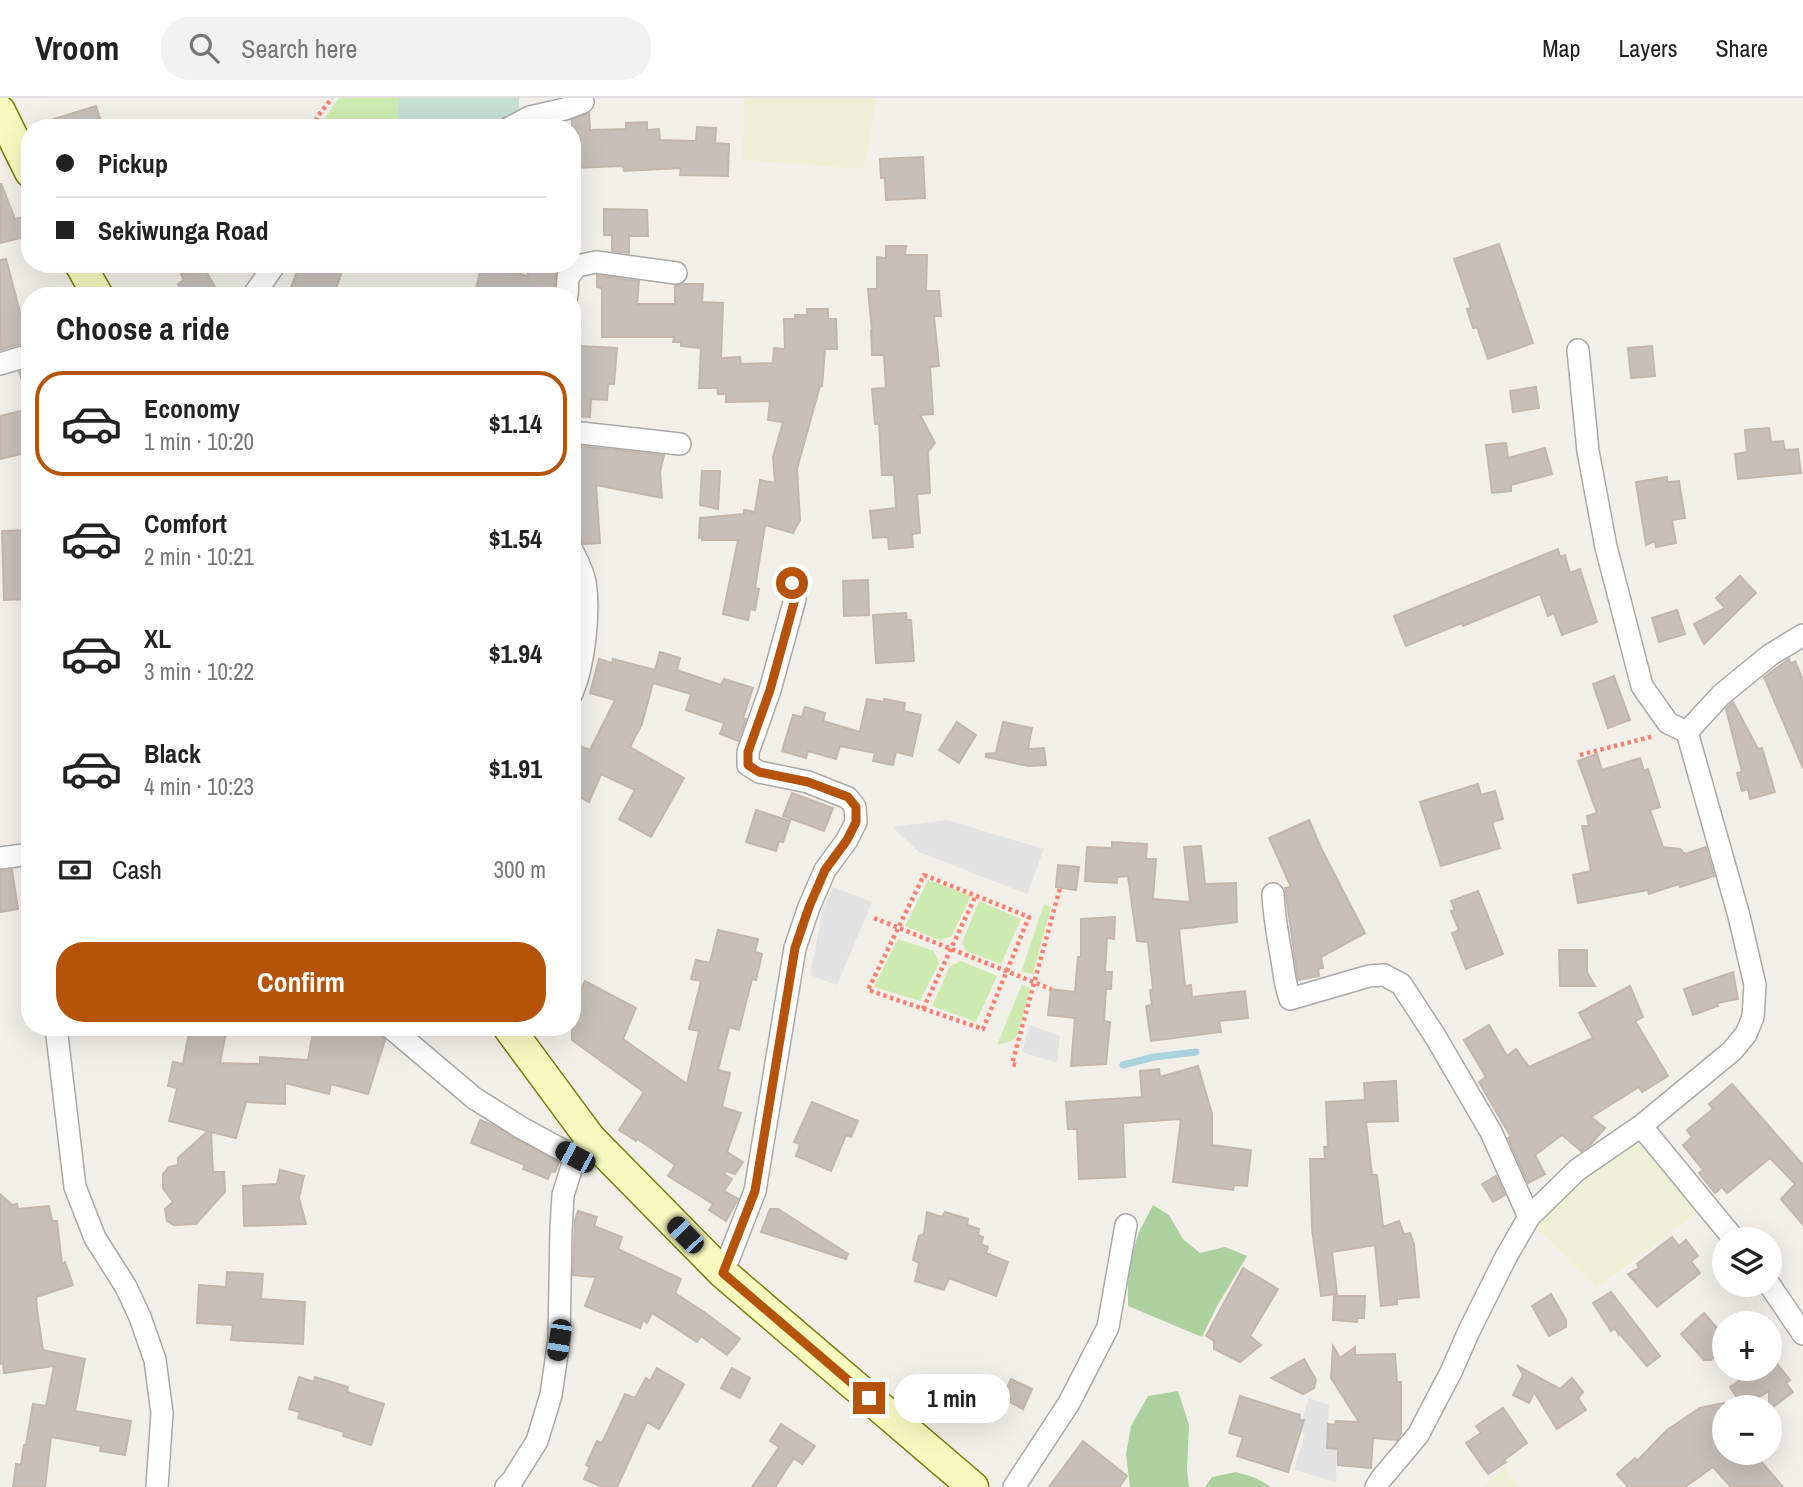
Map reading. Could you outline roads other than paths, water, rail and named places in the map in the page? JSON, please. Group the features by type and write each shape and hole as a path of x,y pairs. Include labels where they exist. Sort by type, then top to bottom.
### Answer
{"main road":[{"path":"0,111 21,154"},
{"path":"514,1036 582,1147 723,1273 973,1487"}],"street":[{"path":"526,119 583,102"},
{"path":"581,265 596,262 676,273"},
{"path":"1376,1487 1418,1434 1506,1257 1529,1217 1577,1170 1641,1126 1732,1051 1746,1034 1753,1017 1755,985 1739,916 1687,732 1668,723 1642,686 1606,547 1588,451 1578,350"},
{"path":"0,364 21,358"},
{"path":"581,433 680,444"},
{"path":"581,571 585,580 586,607 581,655"},
{"path":"723,1273 755,1191 795,948 825,870 847,840 856,822 856,807 848,797 808,782 759,772 748,765 748,752 770,690 795,599 792,583"},
{"path":"1687,732 1721,695 1770,655 1803,635"},
{"path":"0,858 21,855"},
{"path":"1273,894 1283,979 1290,999 1369,976 1384,975 1401,984 1491,1132 1529,1217"},
{"path":"57,1036 75,1187 95,1238 126,1287 140,1317 155,1360 162,1413 157,1487"},
{"path":"401,1036 474,1098 520,1127 582,1147 563,1195 559,1340 551,1395 537,1441 506,1487"},
{"path":"1641,1126 1724,1227"},
{"path":"1014,1487 1069,1403 1108,1327 1126,1225"},
{"path":"1778,1297 1803,1334"}],"waterway":[{"path":"1123,1065 1154,1057 1196,1052"}]}
